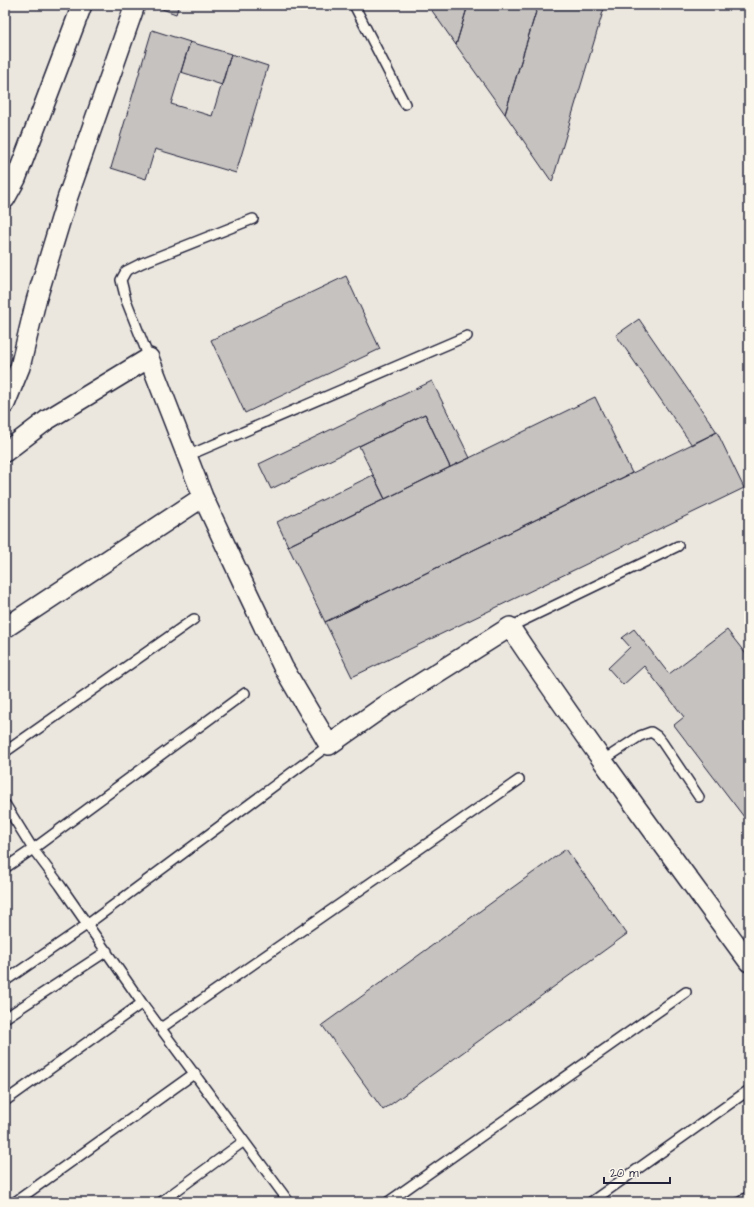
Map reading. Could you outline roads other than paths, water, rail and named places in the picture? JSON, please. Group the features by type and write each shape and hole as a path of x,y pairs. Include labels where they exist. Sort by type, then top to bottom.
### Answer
{"street":[{"path":"5,199 16,179 82,5"},
{"path":"5,404 20,367 36,301 67,199 135,5"},
{"path":"5,452 47,420 149,358 203,497 283,667 329,745 383,708 510,627 602,761 749,962"},
{"path":"5,628 203,497"}],"lane":[{"path":"354,5 405,104"},
{"path":"149,358 124,294 121,280 126,271 142,263 253,219"},
{"path":"187,456 467,336"},
{"path":"510,627 678,546"},
{"path":"5,752 194,619"},
{"path":"5,868 34,849 245,692"},
{"path":"602,761 640,736 651,732 662,742 699,797"},
{"path":"5,981 88,924 329,745"},
{"path":"162,1028 519,780"},
{"path":"5,804 34,849 142,1003 162,1028 289,1202"},
{"path":"5,1018 106,951"},
{"path":"388,1202 686,992"},
{"path":"5,1101 142,1003"},
{"path":"15,1202 195,1073"},
{"path":"591,1202 749,1090"},
{"path":"161,1202 244,1141"},
{"path":"740,1202 749,1196"}]}
